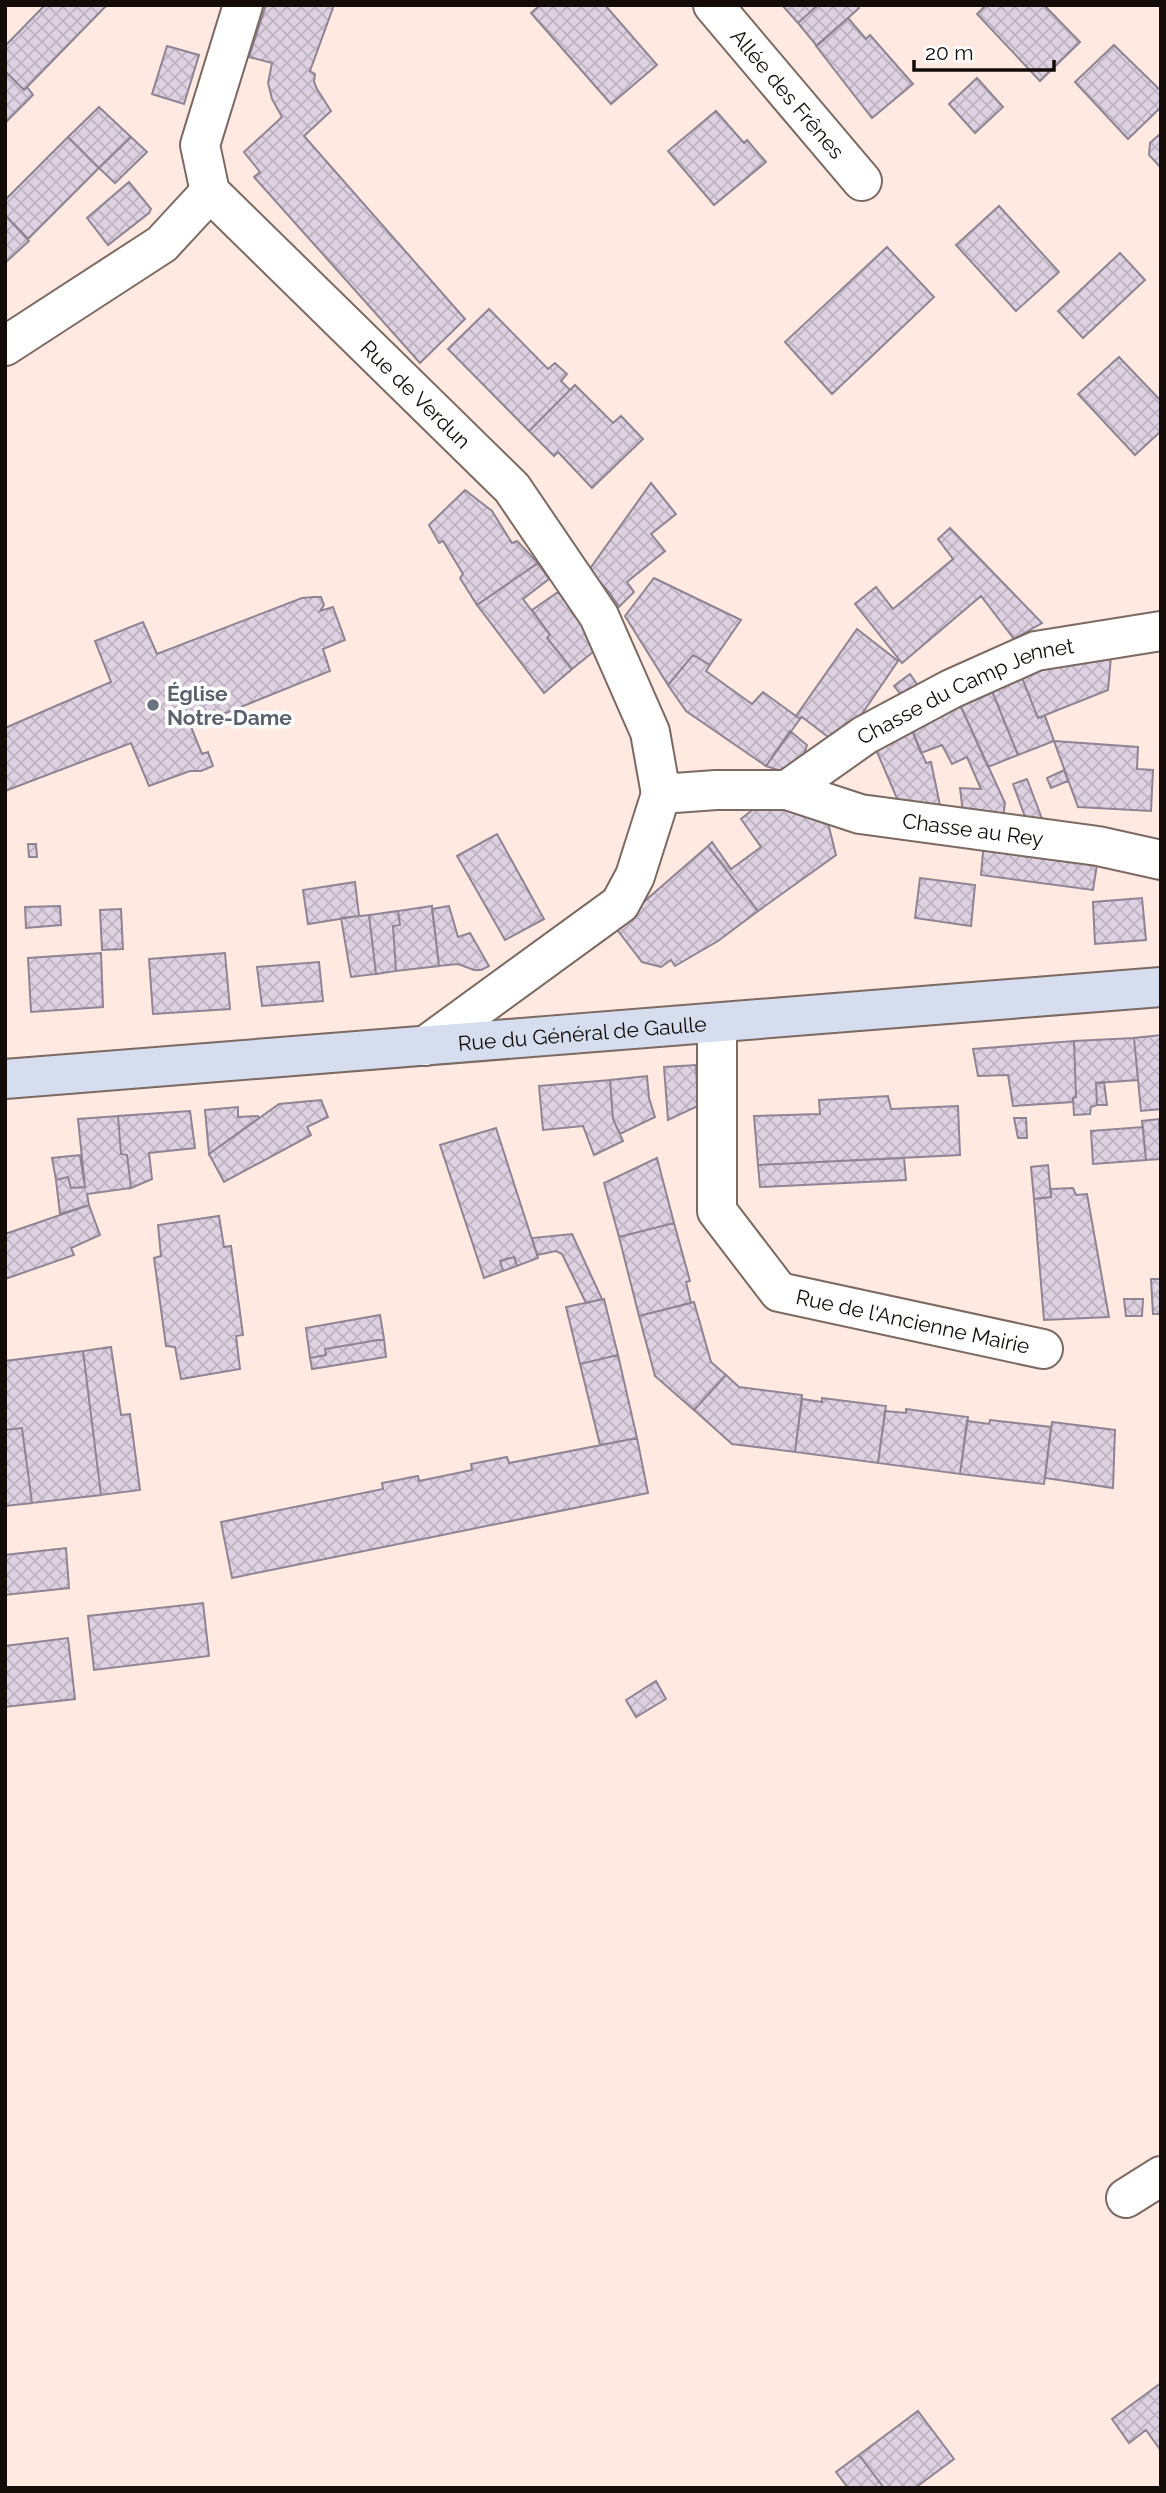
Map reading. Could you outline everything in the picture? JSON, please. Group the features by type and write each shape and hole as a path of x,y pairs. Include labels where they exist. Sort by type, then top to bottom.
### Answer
{"main road":[{"name":"Rue du Général de Gaulle","path":"5,1079 1161,987"}],"street":[{"path":"5,346 162,244 210,192 200,145 243,5"},
{"name":"Allée des Frênes","path":"713,5 862,181"},
{"name":"Rue de Verdun","path":"210,192 512,488 599,617 650,732 661,794"},
{"name":"Chasse du Camp Jennet","path":"787,790 865,736 951,689 1036,651 1161,631"},
{"name":"Chasse au Rey","path":"661,794 716,790 787,790 860,814 1098,846 1161,860"},
{"path":"425,1046 620,904 635,876 661,794"},
{"name":"Rue de l'Ancienne Mairie","path":"717,1023 717,1211 779,1292 1043,1349"},
{"path":"1126,2198 1161,2176"}],"building":[{"path":"45,5 107,5 24,90 5,71 5,46"},
{"path":"266,5 334,5 310,71 315,74 317,89 331,111 304,136 465,319 420,363 254,177 260,172 244,152 282,117 272,99 268,83 272,63 249,57"},
{"path":"540,5 605,5 657,65 611,104 531,13"},
{"path":"782,5 818,5 798,23"},
{"path":"818,5 857,5 859,8 817,46 798,23"},
{"path":"986,5 1044,5 1080,42 1040,81 977,14"},
{"path":"848,18 866,39 870,35 913,84 872,118 816,46"},
{"path":"1114,45 1161,91 1161,107 1128,139 1075,82"},
{"path":"167,46 199,55 184,104 152,94"},
{"path":"5,71 24,90 27,87 33,95 5,123"},
{"path":"977,78 1003,107 975,133 949,104"},
{"path":"99,107 131,137 99,168 68,137"},
{"path":"716,111 744,143 747,140 766,162 714,205 668,151"},
{"path":"1161,133 1161,168 1149,155 1150,143"},
{"path":"68,137 99,168 28,239 5,215 5,200"},
{"path":"131,137 147,152 115,183 99,168"},
{"path":"129,182 151,209 108,245 87,218"},
{"path":"999,206 1059,272 1016,311 956,245"},
{"path":"5,215 29,241 5,263"},
{"path":"887,247 934,297 832,394 785,342"},
{"path":"1120,253 1145,280 1083,338 1058,311"},
{"path":"489,309 548,369 555,363 567,374 561,381 570,390 529,431 448,349"},
{"path":"1119,357 1161,401 1161,431 1135,455 1078,394"},
{"path":"575,385 613,423 621,416 643,439 592,488 558,452 554,456 529,431"},
{"path":"651,483 676,514 651,534 665,551 627,582 634,592 619,607 589,570"},
{"path":"465,490 492,511 512,543 517,541 538,563 477,605 460,578 463,574 443,541 439,543 429,525"},
{"path":"950,528 1042,623 1014,639 981,596 902,663 855,604 876,587 893,609 953,559 938,539"},
{"path":"538,563 549,579 523,599 550,635 547,638 572,669 544,693 477,605"},
{"path":"654,578 741,620 710,665 693,655 668,685 625,616"},
{"path":"558,592 576,612 593,652 572,669 547,638 550,635 532,610"},
{"name":"Église Notre-Dame","path":"321,597 324,605 320,611 333,607 345,640 323,649 330,671 191,727 202,754 208,752 213,766 149,786 131,743 5,791 5,728 111,682 95,641 143,622 157,654 302,598"},
{"path":"857,629 898,661 840,746 802,717 800,719 796,716"},
{"path":"693,655 710,665 706,671 752,704 763,692 800,719 766,766 686,711 668,685"},
{"path":"1074,657 1111,657 1108,690 1038,718 1021,675"},
{"path":"910,674 921,690 906,701 894,686"},
{"path":"1021,675 1038,718 1045,716 1054,741 1018,755 990,686"},
{"path":"990,686 1018,755 988,767 957,698"},
{"path":"957,698 1005,803 1003,818 963,812 960,788 981,789 967,757 952,764 942,745 921,753 909,723"},
{"path":"909,723 926,763 931,762 941,810 899,803 874,745"},
{"path":"790,731 807,745 800,767 784,772 766,766"},
{"path":"1054,741 1138,747 1137,769 1153,770 1151,811 1078,807"},
{"path":"1064,770 1068,781 1051,788 1047,778"},
{"path":"1027,779 1044,824 1027,822 1013,784"},
{"path":"765,800 831,814 829,827 836,855 758,911 708,846 712,842 731,869 761,847 741,819"},
{"path":"497,834 544,919 505,940 457,856"},
{"path":"984,841 1098,858 1093,890 981,875"},
{"path":"28,844 36,844 37,857 29,857"},
{"path":"708,846 758,911 718,941 675,966 671,960 661,967 642,962 615,927"},
{"path":"920,878 975,885 971,926 915,918"},
{"path":"355,882 359,916 308,924 303,890"},
{"path":"1142,898 1146,940 1095,944 1093,902"},
{"path":"60,906 61,925 26,928 25,907"},
{"path":"432,906 439,966 396,971 393,926 400,925 398,911"},
{"path":"449,906 458,937 470,933 489,966 474,970 458,964 439,966 432,909"},
{"path":"121,909 123,949 102,950 100,910"},
{"path":"398,911 400,925 393,926 396,971 376,974 369,915"},
{"path":"369,915 376,974 351,977 341,918"},
{"path":"101,953 103,1007 31,1012 28,958"},
{"path":"225,953 230,1009 153,1014 149,959"},
{"path":"319,962 323,1001 262,1006 257,967"},
{"path":"1161,1035 1161,1109 1141,1111 1134,1038"},
{"path":"1134,1038 1138,1080 1096,1083 1097,1105 1091,1107 1090,1114 1074,1115 1074,1041"},
{"path":"1074,1041 1076,1097 1073,1102 1013,1106 1008,1075 978,1076 973,1049"},
{"path":"696,1065 698,1106 668,1120 664,1067"},
{"path":"647,1076 649,1098 655,1117 620,1134 613,1119 610,1080"},
{"path":"610,1080 613,1119 623,1141 594,1155 583,1126 543,1130 539,1086"},
{"path":"1104,1082 1107,1105 1097,1105 1096,1083"},
{"path":"888,1096 891,1109 958,1106 960,1155 758,1165 754,1116 820,1114 819,1100"},
{"path":"321,1100 328,1117 307,1127 311,1135 224,1182 209,1154 279,1104"},
{"path":"238,1107 238,1117 259,1118 209,1154 205,1110"},
{"path":"190,1111 195,1148 149,1153 152,1179 131,1188 127,1155 121,1154 118,1116"},
{"path":"118,1116 121,1154 127,1155 131,1188 87,1194 89,1205 60,1214 56,1180 68,1177 71,1188 85,1187 78,1119"},
{"path":"1014,1118 1026,1118 1027,1138 1018,1138"},
{"path":"1159,1119 1161,1159 1146,1160 1142,1121"},
{"path":"1143,1127 1146,1160 1093,1164 1091,1131"},
{"path":"496,1128 538,1258 517,1266 514,1257 500,1261 503,1271 484,1278 440,1145"},
{"path":"80,1155 85,1187 71,1188 68,1177 56,1180 52,1158"},
{"path":"657,1158 674,1223 619,1237 604,1183"},
{"path":"904,1158 906,1180 760,1187 758,1165"},
{"path":"1048,1165 1051,1197 1034,1199 1031,1167"},
{"path":"1073,1188 1076,1195 1087,1194 1109,1317 1044,1320 1034,1199 1051,1197 1051,1189"},
{"path":"89,1205 100,1235 71,1248 74,1255 5,1279 5,1234"},
{"path":"219,1216 224,1247 231,1246 243,1335 236,1336 240,1369 181,1379 175,1347 166,1346 154,1258 161,1256 158,1225"},
{"path":"674,1223 690,1281 686,1282 691,1303 639,1316 619,1237"},
{"path":"572,1234 602,1299 586,1303 562,1254 556,1251 537,1255 532,1238"},
{"path":"514,1257 517,1266 503,1271 500,1261"},
{"path":"1151,1279 1161,1279 1161,1314 1153,1314"},
{"path":"604,1299 618,1355 580,1364 566,1307"},
{"path":"1124,1299 1143,1299 1142,1316 1126,1316"},
{"path":"694,1302 711,1362 726,1375 694,1410 655,1376 639,1316"},
{"path":"380,1315 384,1339 325,1349 326,1355 310,1358 306,1328"},
{"path":"384,1339 386,1357 312,1369 310,1358 326,1355 325,1349"},
{"path":"111,1347 121,1415 130,1414 140,1490 101,1495 83,1351"},
{"path":"83,1351 101,1495 32,1503 22,1428 5,1430 5,1361"},
{"path":"618,1355 637,1438 600,1445 580,1364"},
{"path":"726,1375 739,1387 802,1395 795,1452 732,1444 694,1410"},
{"path":"822,1398 886,1406 878,1463 795,1452 802,1399 822,1402"},
{"path":"906,1409 968,1417 960,1474 878,1463 885,1411 906,1413"},
{"path":"990,1420 1051,1427 1044,1484 960,1474 967,1421 989,1424"},
{"path":"1052,1422 1115,1430 1113,1488 1045,1478"},
{"path":"22,1428 32,1503 5,1506 5,1430"},
{"path":"637,1438 648,1493 232,1578 221,1522 383,1489 382,1483 418,1476 419,1481 472,1470 471,1464 507,1457 509,1463"},
{"path":"66,1548 69,1588 5,1595 5,1555"},
{"path":"203,1603 209,1656 94,1670 88,1616"},
{"path":"68,1638 75,1699 5,1707 5,1646"},
{"path":"656,1681 666,1699 636,1717 626,1700"},
{"path":"1161,2383 1161,2451 1146,2430 1129,2443 1112,2419"},
{"path":"918,2411 954,2459 915,2488 884,2488 859,2455"},
{"path":"859,2455 884,2488 848,2488 836,2472"}],"place":[{"name":"Église Notre-Dame","path":"153,705"}]}
